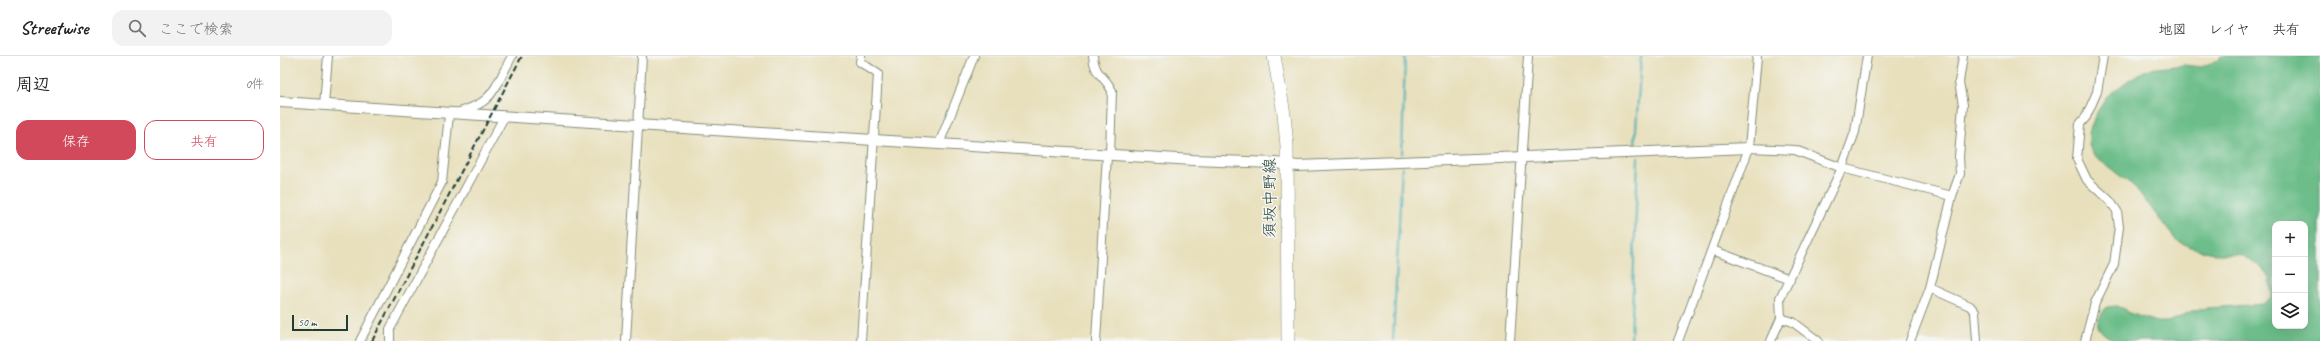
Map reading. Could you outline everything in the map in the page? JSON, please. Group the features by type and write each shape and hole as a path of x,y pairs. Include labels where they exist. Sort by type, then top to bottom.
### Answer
{"main road":[{"name":"須坂中野線","path":"1274,56 1285,120 1287,164 1288,341"}],"street":[{"path":"324,105 328,56"},
{"path":"448,115 478,106 491,96 512,56"},
{"path":"626,341 642,56"},
{"path":"861,56 860,62 878,74 861,341"},
{"path":"939,144 974,56"},
{"path":"1093,56 1094,68 1110,84 1112,91 1096,341"},
{"path":"1510,341 1528,56"},
{"path":"1678,341 1749,148 1757,56"},
{"path":"1770,341 1781,318 1780,298 1842,168 1854,132 1867,56"},
{"path":"1910,341 1930,288 1952,196 1960,174 1959,157 1962,105 1959,82 1963,56"},
{"path":"2085,341 2095,303 2114,264 2119,227 2117,211 2110,201 2087,180 2077,159 2080,124 2086,117 2097,92 2103,56"},
{"path":"280,102 448,115 637,124 1109,155 1287,164 1298,166 1749,148 1795,150 1842,168 1952,196"},
{"path":"360,341 442,182 448,115"},
{"path":"390,341 390,329 504,117"},
{"path":"1712,250 1790,279"},
{"path":"1930,288 1970,306 1975,312 1977,341"},
{"path":"1781,318 1793,322 1818,341"}],"green space":[{"path":"2220,56 2320,56 2320,341 2115,341 2104,334 2098,327 2099,318 2107,307 2117,306 2129,313 2156,322 2168,322 2195,310 2263,304 2272,296 2270,278 2260,266 2239,254 2217,254 2190,247 2175,239 2135,187 2094,156 2089,145 2089,133 2095,116 2106,97 2130,79 2148,69 2184,65 2201,67 2218,60"}],"waterway":[{"path":"1402,154 1405,56"},
{"path":"1635,144 1641,56"},
{"path":"1631,341 1638,157"},
{"path":"1393,340 1402,166"}],"railway":[{"path":"372,341 522,56"}]}
